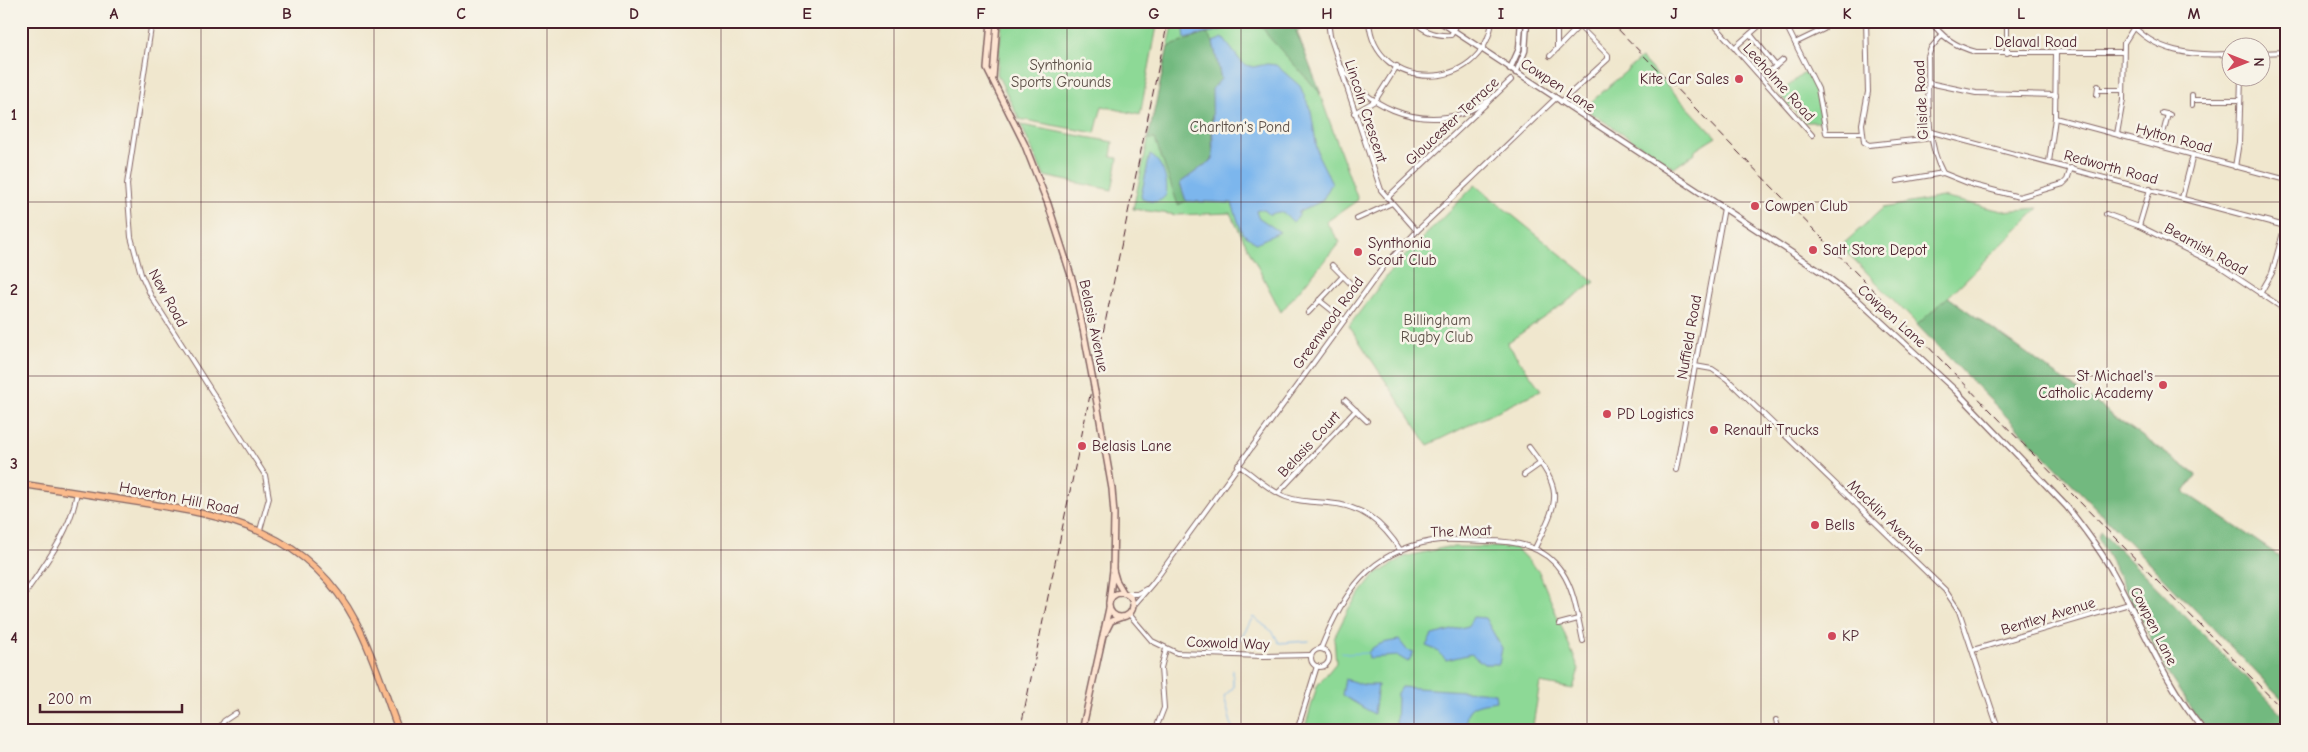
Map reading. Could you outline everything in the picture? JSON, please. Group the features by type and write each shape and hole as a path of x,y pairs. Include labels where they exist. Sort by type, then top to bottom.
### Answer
{"main road":[{"name":"Belasis Avenue","path":"991,21 987,69 1024,143 1048,204 1073,282 1112,489 1114,521 1113,570 1109,605 1082,731"},
{"path":"993,80 997,21"},
{"name":"Haverton Hill Road","path":"21,484 220,516 260,530 303,558 336,591 356,621 365,639 399,731"},
{"name":"Belasis Avenue","path":"1113,570 1116,580 1125,593"},
{"path":"1125,593 1134,605 1129,614 1122,617 1114,615 1109,605 1114,595 1125,593"},
{"name":"Belasis Avenue","path":"1102,638 1111,622 1122,617"}],"street":[{"name":"New Road","path":"152,21 127,184 131,237 141,274 151,296 265,475 269,498 260,530"},
{"name":"Lincoln Crescent","path":"1328,21 1337,60 1381,190 1417,231"},
{"path":"1369,21 1373,38 1380,50 1397,66 1416,75 1432,77 1444,75 1469,63 1482,50 1489,37 1492,21"},
{"path":"1414,21 1421,28 1434,34 1451,35 1456,26 1454,21"},
{"name":"Cowpen Lane","path":"1439,21 1835,282 1859,301 1956,391 2067,507 2083,527 2111,569 2163,673 2178,698 2204,731"},
{"path":"1510,69 1519,49 1521,21"},
{"path":"1516,72 1525,51 1527,21"},
{"path":"1557,21 1557,49"},
{"path":"1562,102 1608,59 1608,55 1574,21"},
{"name":"Leeholme Road","path":"1711,21 1812,135"},
{"path":"1784,21 1818,89 1826,133 1862,133"},
{"path":"1866,21 1868,92 1862,133 1864,142 1869,145 1932,138"},
{"name":"Delaval Road","path":"1931,21 1942,35 1962,47 1976,52 2123,52"},
{"path":"2007,21 2007,53"},
{"path":"2129,21 2153,41 2180,52 2200,55 2220,54"},
{"path":"2283,21 2287,62"},
{"path":"1550,56 1579,26"},
{"path":"1734,48 1759,26"},
{"path":"2117,134 2123,90 2123,52 2126,37 2134,27"},
{"path":"1795,42 1825,28"},
{"path":"1750,34 1776,66"},
{"name":"Gilside Road","path":"1942,35 1929,53 1929,83 1932,138 1943,173"},
{"path":"2270,53 2286,52"},
{"path":"2049,162 2055,118 2056,53"},
{"path":"1337,60 1348,78 1375,101 1392,111 1430,118 1463,113 1489,100"},
{"path":"1770,71 1783,60"},
{"path":"1354,113 1375,101 1397,66"},
{"name":"Gloucester Terrace","path":"1387,198 1511,80"},
{"path":"1929,83 1976,93 2056,95"},
{"path":"2235,167 2239,142 2241,88"},
{"path":"2097,91 2123,90"},
{"path":"2192,105 2192,97 2240,100"},
{"name":"Greenwood Road","path":"1134,605 1384,266 1417,231 1556,98"},
{"path":"1463,113 1468,121"},
{"path":"2160,146 2169,114 2162,113"},
{"name":"Hylton Road","path":"2055,118 2287,180"},
{"name":"Redworth Road","path":"1932,132 2285,226"},
{"path":"2182,198 2193,155"},
{"path":"1897,181 1943,173 1973,185 2019,197 2063,184 2069,176 2071,168"},
{"path":"2140,226 2150,190"},
{"path":"1356,220 1392,203"},
{"name":"Nuffield Road","path":"1676,470 1724,208"},
{"name":"Beamish Road","path":"2104,214 2140,226 2225,269 2287,311"},
{"path":"2260,294 2272,273 2287,218"},
{"path":"1332,265 1350,283"},
{"path":"1308,313 1343,276"},
{"path":"1319,300 1344,320"},
{"name":"Macklin Avenue","path":"1695,366 1712,370 1727,379 1937,581 1959,611 2000,731"},
{"name":"Belasis Court","path":"1345,400 1367,421"},
{"name":"Belasis Court","path":"1278,493 1356,410"},
{"path":"1529,447 1551,477 1555,496 1551,515 1535,548"},
{"path":"1524,475 1541,463"},
{"path":"1238,465 1278,493 1301,502 1335,503 1360,510 1383,526 1401,551"},
{"path":"21,599 59,542 72,516 77,492"},
{"name":"The Moat","path":"1297,731 1317,666 1326,664 1329,660 1329,655 1322,648 1335,615 1356,583 1378,564 1401,551 1434,541 1445,540 1509,542 1535,548 1554,562 1568,583 1582,641"},
{"path":"1125,593 1137,594 1148,588"},
{"name":"Bentley Avenue","path":"1973,650 2129,604"},
{"name":"Coxwold Way","path":"1129,614 1152,641 1166,649 1185,654 1311,655"},
{"path":"1558,624 1578,620"},
{"path":"1317,666 1311,660 1311,655 1317,649 1322,648"},
{"path":"1155,731 1164,708 1161,668 1166,649"},
{"path":"218,731 224,722 236,713"},
{"path":"1776,720 1779,731"}],"green space":[{"name":"Synthonia Sports Grounds","path":"1002,21 1158,21 1140,115 1102,106 1095,133 1019,119 997,74"},
{"name":"Charlton's Pond","path":"1174,21 1308,21 1309,23 1297,31 1358,200 1326,222 1340,242 1281,312 1230,213 1177,215 1133,209"},
{"path":"1259,21 1292,21 1321,94 1268,36"},
{"path":"1207,33 1213,42 1221,79 1211,121 1213,159 1180,183 1186,201 1178,205 1155,139 1148,139 1168,47"},
{"path":"1641,58 1716,137 1694,151 1695,153 1674,168 1587,110 1590,103"},
{"path":"1807,70 1816,89 1822,122 1805,122 1779,94"},
{"path":"1021,125 1113,142 1111,157 1118,158 1112,190 1044,176"},
{"name":"Billingham Rugby Club","path":"1475,185 1595,282 1507,343 1541,390 1428,445 1349,326 1393,268"},
{"path":"1942,197 2002,211 2039,208 1948,297 2196,475 2184,492 2285,560 2287,558 2287,704 1841,246 1883,208"},
{"path":"1948,297 2196,475 2184,492 2285,560 2287,558 2287,704 1917,325"},
{"path":"2101,531 2287,719 2287,731 2209,731 2196,716 2166,671 2144,624 2098,538"},
{"path":"1447,547 1515,547 1539,572 1579,669 1573,689 1540,683 1532,731 1304,731 1317,686 1336,663 1334,638 1349,608 1374,576 1404,557"}],"water":[{"path":"1183,21 1227,22 1224,29 1185,39"},
{"name":"Charlton's Pond","path":"1223,38 1243,64 1253,67 1267,64 1276,65 1300,86 1311,111 1318,155 1332,183 1322,201 1299,212 1299,216 1293,222 1288,216 1280,212 1270,215 1263,209 1256,211 1258,217 1280,232 1256,243 1242,233 1232,203 1186,201 1180,183 1213,159 1212,89 1221,79 1213,42"},
{"path":"1150,155 1158,162 1164,172 1167,190 1166,195 1156,202 1142,199 1141,195"},
{"path":"1473,617 1485,618 1502,648 1499,664 1484,664 1471,654 1446,660 1436,650 1426,646 1432,635 1468,626"},
{"path":"1399,640 1407,650 1414,652 1408,662 1398,656 1369,658 1368,653 1374,647"},
{"path":"1345,679 1364,685 1378,685 1374,714 1342,695"},
{"path":"1401,687 1495,693 1496,701 1480,704 1470,709 1464,724 1456,729 1439,732 1396,731 1397,693"}],"waterway":[{"path":"1235,648 1253,617 1273,632 1279,643 1309,641"},
{"path":"1341,652 1347,654 1368,653"},
{"path":"1233,670 1233,688 1224,696 1233,731"}],"railway":[{"path":"1020,731 1168,21"},
{"path":"1610,21 2287,714"}],"place":[{"name":"Kite Car Sales","path":"1739,79"},
{"name":"Cowpen Club","path":"1755,206"},
{"name":"Salt Store Depot","path":"1813,250"},
{"name":"Synthonia Scout Club","path":"1358,252"},
{"name":"St Michael's Catholic Academy","path":"2163,385"},
{"name":"PD Logistics","path":"1607,414"},
{"name":"Renault Trucks","path":"1714,430"},
{"name":"Belasis Lane","path":"1082,446"},
{"name":"Bells","path":"1815,525"},
{"name":"KP","path":"1832,636"}]}
